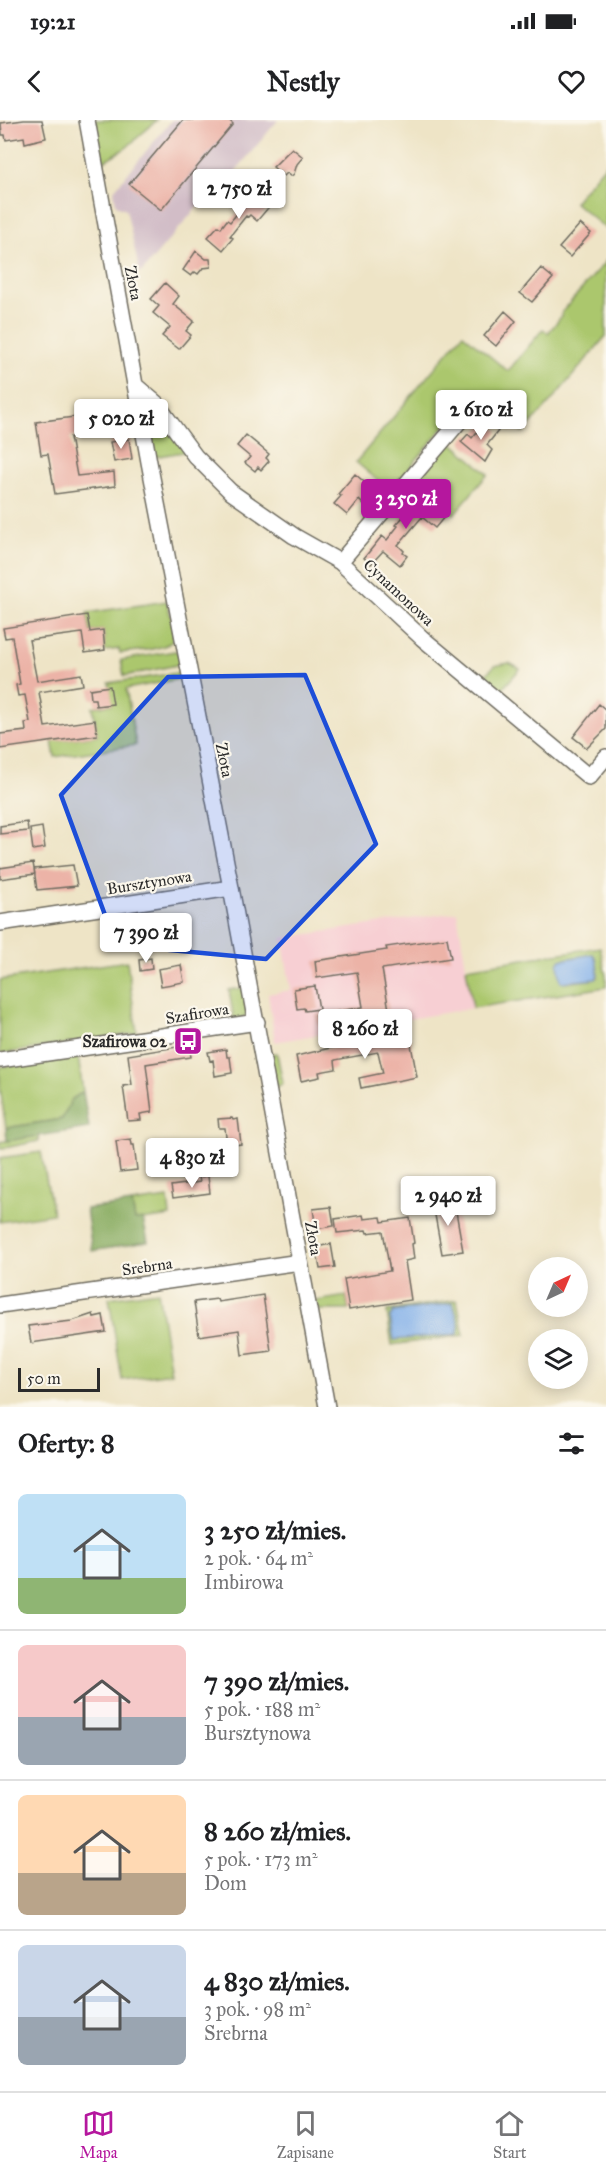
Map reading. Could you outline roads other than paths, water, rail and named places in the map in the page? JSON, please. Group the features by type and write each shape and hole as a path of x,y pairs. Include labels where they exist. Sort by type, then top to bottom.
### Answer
{"street":[{"name":"Złota","path":"87,120 327,1407"},
{"name":"Cynamonowa","path":"135,386 156,403 195,456 231,492 294,536 340,562 422,638 589,777 606,757"},
{"path":"340,562 475,403"},
{"name":"Bursztynowa","path":"0,923 231,888"},
{"name":"Szafirowa","path":"0,1060 256,1022"},
{"name":"Srebrna","path":"0,1305 300,1262"}],"water":[{"path":"593,954 598,967 596,979 561,982 558,964 560,960"},
{"path":"453,1303 459,1325 458,1334 394,1340 390,1317 393,1312"}],"place":[{"name":"Szafirowa 02","path":"188,1041"}]}
